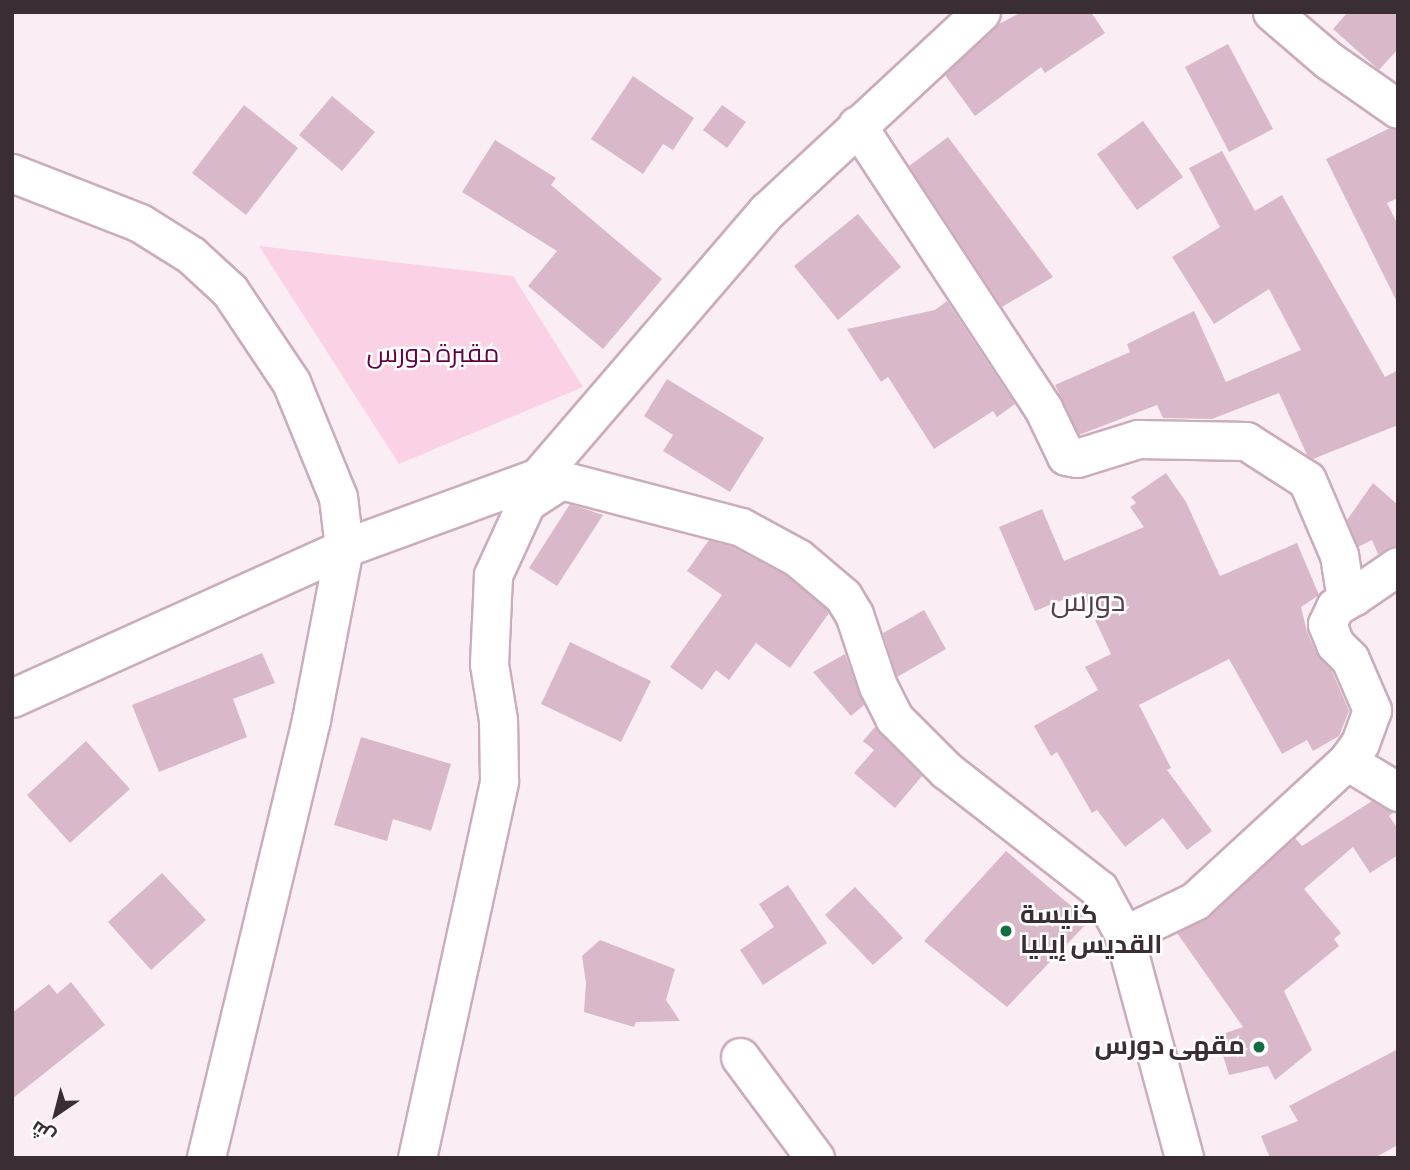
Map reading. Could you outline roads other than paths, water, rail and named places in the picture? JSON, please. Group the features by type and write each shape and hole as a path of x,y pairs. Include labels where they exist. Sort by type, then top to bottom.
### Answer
{"street":[{"path":"417,1158 499,781 498,720 489,664 493,575 533,489 766,211 981,12"},
{"path":"1272,12 1328,60 1395,100"},
{"path":"857,125 1043,408 1066,456 1077,457 1138,439 1246,441 1307,480 1339,555 1344,585 1354,596"},
{"path":"12,173 140,223 191,255 230,291 273,351 328,463 343,522 344,548 311,720 206,1158"},
{"path":"12,698 344,548 561,480 741,527 798,558 842,596 854,614 878,686 894,718 946,770 1099,889 1124,935 1184,1158"},
{"path":"1124,935 1195,901 1347,761 1373,710 1350,659 1335,644 1327,624 1335,607 1398,566"},
{"path":"1347,761 1398,792"},
{"path":"740,1057 815,1158"}],"place":[{"name":"كنيسة القديس إيليا","path":"1006,931"},
{"name":"مقهى دورس","path":"1259,1047"}],"district":[{"name":"دورس","path":"1088,602"}],"park label":[{"name":"مقبرة دورس","path":"433,355"}]}
